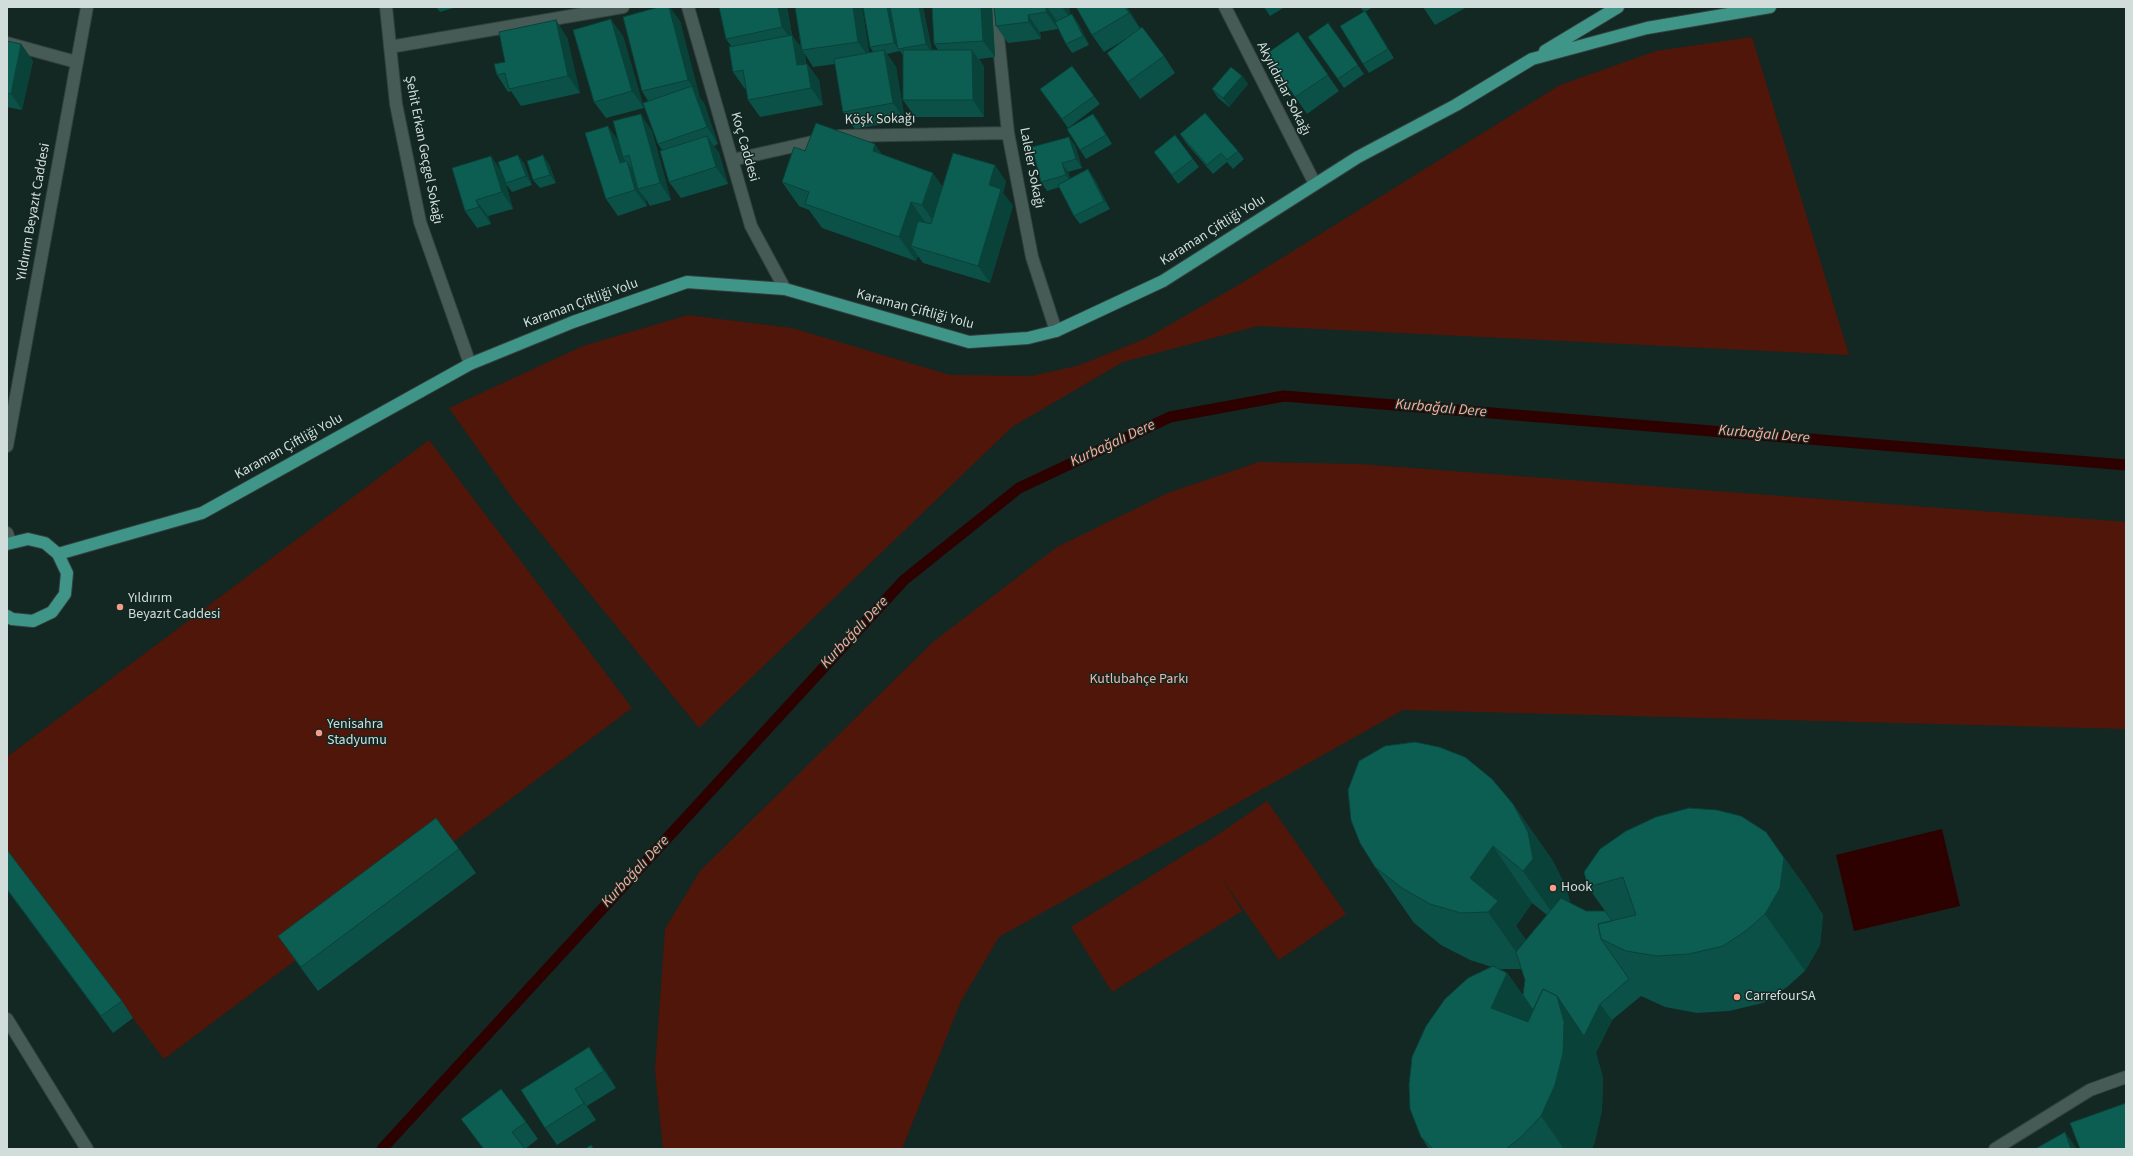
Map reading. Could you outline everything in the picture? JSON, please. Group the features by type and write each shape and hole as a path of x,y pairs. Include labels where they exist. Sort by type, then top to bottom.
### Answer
{"main road":[{"path":"1532,59 1618,7"},
{"name":"Karaman Çiftliği Yolu","path":"58,554 202,513 470,364 573,322 687,282 785,289 969,342 1028,338 1056,331 1163,281 1358,157 1456,105 1532,59 1647,28 1770,7"},
{"path":"7,616 12,619 33,621 52,612 65,594 67,573 58,554 44,543 28,539 8,540"}],"street":[{"name":"Yıldırım Beyazıt Caddesi","path":"7,446 87,7"},
{"name":"Şehit Erkan Geçgel Sokağı","path":"386,7 396,104 420,222 470,364"},
{"path":"390,47 623,7"},
{"name":"Koç Caddesi","path":"688,7 751,226 785,289"},
{"name":"Laleler Sokağı","path":"995,7 1008,133 1032,258 1056,331"},
{"name":"Akyıldızlar Sokağı","path":"1225,7 1315,184"},
{"path":"7,43 76,62"},
{"name":"Köşk Sokağı","path":"732,160 839,136 1008,133"},
{"path":"7,1019 87,1149"},
{"path":"1995,1149 2090,1090 2126,1077"}],"green space":[{"path":"1752,37 1849,355 1258,326 1123,362 1012,427 699,728 513,499 449,408 583,346 688,315 792,328 950,375 1031,376 1077,366 1147,338 1240,284 1560,85 1656,51"},
{"name":"Yenisahra Stadyumu","path":"429,440 632,708 164,1059 7,852 7,757"},
{"name":"Kutlubahçe Parkı","path":"1259,462 1359,464 2126,522 2126,729 1403,710 999,937 961,1001 902,1149 663,1149 655,1070 665,929 700,871 933,642 1057,547 1168,493"},
{"path":"1267,801 1346,914 1279,960 1223,880 1242,911 1112,992 1071,927 1200,845 1201,846"}],"shaded area":[{"path":"1942,829 1960,906 1854,931 1836,855"}],"building":[{"path":"659,7 669,7 688,80 642,91 623,17"},
{"path":"719,7 778,7 782,27 726,39"},
{"path":"795,7 853,7 858,42 802,50"},
{"path":"863,7 887,7 894,43 870,47"},
{"path":"890,7 919,7 926,44 898,49"},
{"path":"932,7 981,7 983,41 934,44"},
{"path":"994,7 1046,7 1046,12 1028,15 1029,22 996,26"},
{"path":"1076,7 1125,7 1129,13 1092,35"},
{"path":"1365,11 1388,49 1363,64 1340,26"},
{"path":"1072,14 1083,36 1066,44 1055,22"},
{"path":"611,19 632,91 594,102 573,30"},
{"path":"556,20 568,76 509,89 505,73 497,75 494,64 505,62 499,32"},
{"path":"1328,23 1358,65 1338,79 1308,37"},
{"path":"1142,27 1164,56 1128,82 1107,53"},
{"path":"1298,32 1328,75 1295,97 1266,54"},
{"path":"792,35 797,65 807,64 811,88 748,100 743,70 733,72 729,47"},
{"path":"7,41 21,44 11,94 7,93"},
{"path":"884,50 893,103 843,112 834,59"},
{"path":"903,50 972,50 973,100 903,100"},
{"path":"1072,66 1094,96 1062,119 1040,89"},
{"path":"1231,67 1242,76 1223,98 1212,89"},
{"path":"692,86 707,127 658,144 643,103"},
{"path":"1205,113 1238,151 1227,160 1221,153 1207,165 1180,134"},
{"path":"641,114 660,183 638,189 629,155 623,157 613,121"},
{"path":"1093,114 1106,135 1080,150 1067,129"},
{"path":"816,123 875,144 873,151 933,173 922,205 911,202 899,237 805,204 809,192 782,182 794,147 805,151"},
{"path":"608,126 620,163 627,161 635,190 606,199 585,133"},
{"path":"1175,135 1193,159 1172,175 1154,152"},
{"path":"707,136 716,167 669,182 660,151"},
{"path":"1069,137 1076,159 1062,163 1066,175 1041,182 1032,147"},
{"path":"953,153 995,165 989,185 1001,189 978,266 911,246 918,221 931,224"},
{"path":"518,155 526,176 506,183 498,162"},
{"path":"543,155 550,175 533,180 527,161"},
{"path":"491,156 502,192 476,200 479,207 465,211 452,168"},
{"path":"1088,169 1104,201 1074,216 1058,185"},
{"path":"1415,742 1439,747 1465,757 1492,779 1513,804 1528,832 1533,859 1523,871 1493,846 1470,878 1498,901 1488,912 1461,913 1430,904 1402,888 1375,867 1360,843 1351,820 1348,790 1359,761 1385,746"},
{"path":"1689,808 1717,810 1741,816 1766,832 1784,858 1780,888 1765,914 1747,930 1723,946 1689,954 1657,956 1626,951 1601,939 1598,924 1636,915 1623,877 1588,887 1584,872 1600,849 1626,831 1656,817"},
{"path":"436,818 459,849 301,967 278,936"},
{"path":"7,850 122,1001 101,1016 7,889"},
{"path":"1561,898 1586,911 1605,911 1612,921 1598,924 1601,939 1629,979 1600,1004 1584,1036 1557,996 1543,989 1533,1010 1523,995 1525,980 1516,952"},
{"path":"1493,966 1507,973 1491,1008 1528,1022 1543,989 1557,996 1564,1022 1563,1053 1555,1085 1541,1116 1521,1137 1506,1149 1433,1149 1421,1137 1410,1109 1409,1085 1412,1057 1426,1026 1445,999 1468,978"},
{"path":"589,1047 604,1071 575,1089 584,1103 545,1128 521,1090"},
{"path":"501,1089 526,1122 512,1132 525,1149 484,1149 461,1119"},
{"path":"2126,1103 2126,1149 2080,1149 2070,1123"},
{"path":"2065,1132 2071,1149 2035,1149"},
{"path":"591,1145 594,1149 585,1149"}],"waterway":[{"name":"Kurbağalı Dere","path":"382,1149 904,580 1019,488 1170,417 1284,396 2126,465"}],"place":[{"name":"Yıldırım Beyazıt Caddesi","path":"120,607"},
{"name":"Yenisahra Stadyumu","path":"319,733"},
{"name":"Hook","path":"1553,888"},
{"name":"CarrefourSA","path":"1737,997"}]}
